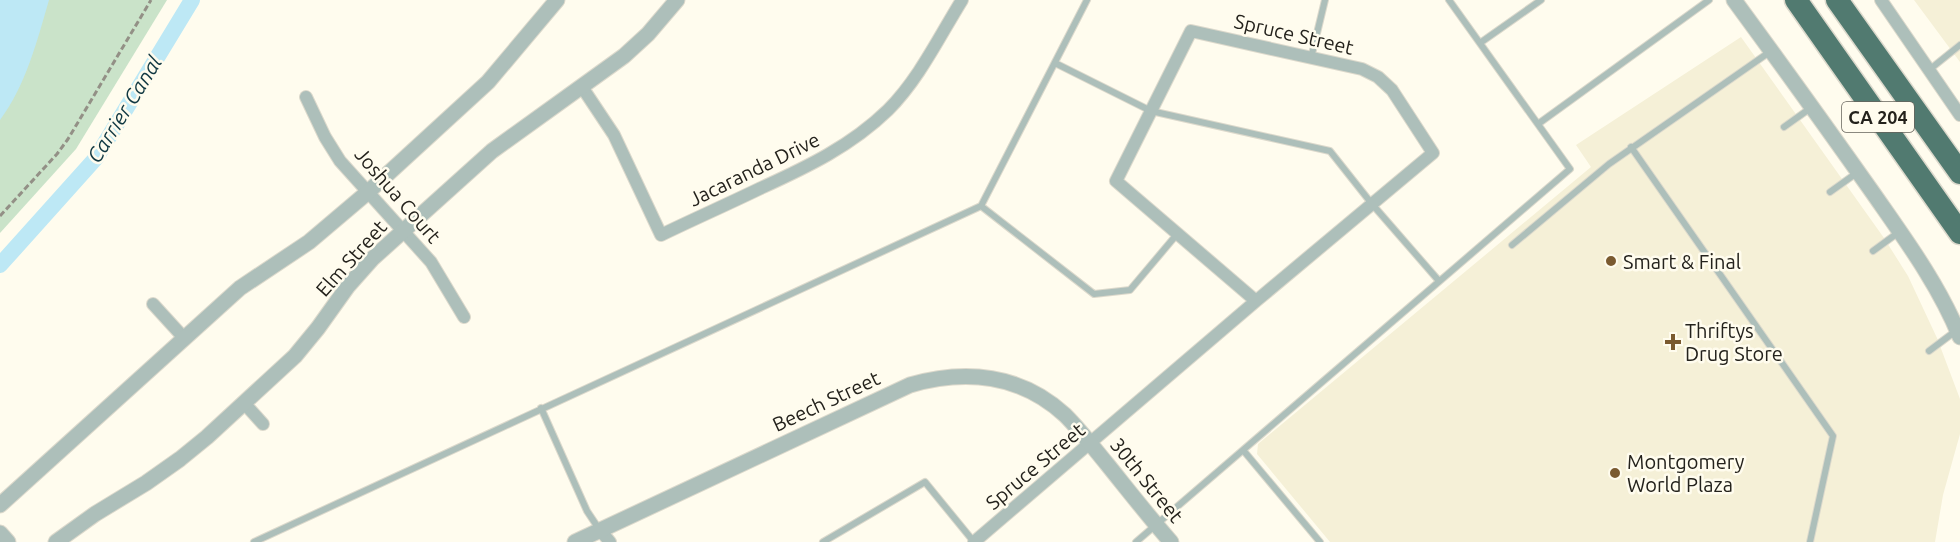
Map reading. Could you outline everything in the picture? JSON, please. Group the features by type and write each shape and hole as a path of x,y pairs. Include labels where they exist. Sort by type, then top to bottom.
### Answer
{"highway":[{"name":"CA 204","path":"1796,0 1960,233"},
{"name":"CA 204","path":"1837,0 1960,173"}],"street":[{"name":"Elm Street","path":"0,505 240,288 309,242 368,192 488,82 557,0"},
{"name":"Elm Street","path":"56,542 180,459 295,356 348,286 403,231 492,151 624,56 648,34 677,0"},
{"name":"Jacaranda Drive","path":"582,87 614,135 661,235 810,165 838,150 865,131 889,109 910,84 962,0"},
{"path":"1734,0 1900,231 1928,273 1959,334"},
{"path":"1881,0 1960,116"},
{"name":"Spruce Street","path":"974,542 1433,153 1392,90 1378,77 1362,69 1191,31 1116,181 1256,301"},
{"name":"Joshua Court","path":"306,97 325,137 340,161 431,262 464,318"},
{"path":"153,304 184,338"},
{"name":"Beech Street","path":"575,542 605,536 910,385 933,379 956,375 979,376 1002,380 1024,388 1044,399 1064,415 1091,444"},
{"path":"244,403 263,424"},
{"name":"30th Street","path":"1091,444 1171,542"},
{"path":"0,533 8,542"}],"lane":[{"path":"254,542 981,206 1087,0"},
{"path":"1311,58 1325,0"},
{"path":"1136,542 1570,169 1449,0"},
{"path":"1480,43 1541,0"},
{"path":"1538,124 1709,0"},
{"path":"1929,70 1960,45"},
{"path":"1512,246 1631,147 1771,50"},
{"path":"1054,63 1151,111 1330,151 1372,204 1439,281"},
{"path":"1784,128 1813,107"},
{"path":"1631,147 1833,436 1810,542"},
{"path":"1830,192 1858,172"},
{"path":"981,206 1094,294 1130,290 1178,234"},
{"path":"1873,251 1900,231"},
{"path":"1929,351 1959,334"},
{"path":"541,408 587,511 605,536"},
{"path":"1243,450 1320,542"},
{"path":"823,542 925,482 974,542"}],"path":[{"path":"0,216 68,139 151,0"}],"shaded area":[{"path":"1914,0 1960,0 1960,62"},
{"path":"1741,37 1884,238 1908,276 1937,338 1960,399 1960,434 1943,495 1935,542 1330,542 1257,454 1258,444 1591,167 1576,145"}],"green space":[{"path":"0,0 167,0 76,149 0,233"}],"water":[{"path":"0,0 49,0 24,77 0,120"}],"waterway":[{"name":"Carrier Canal","path":"0,265 96,158 192,0"}],"place":[{"name":"Smart & Final","path":"1611,261"},
{"name":"Thriftys Drug Store","path":"1673,342"},
{"name":"Montgomery World Plaza","path":"1615,473"}]}
